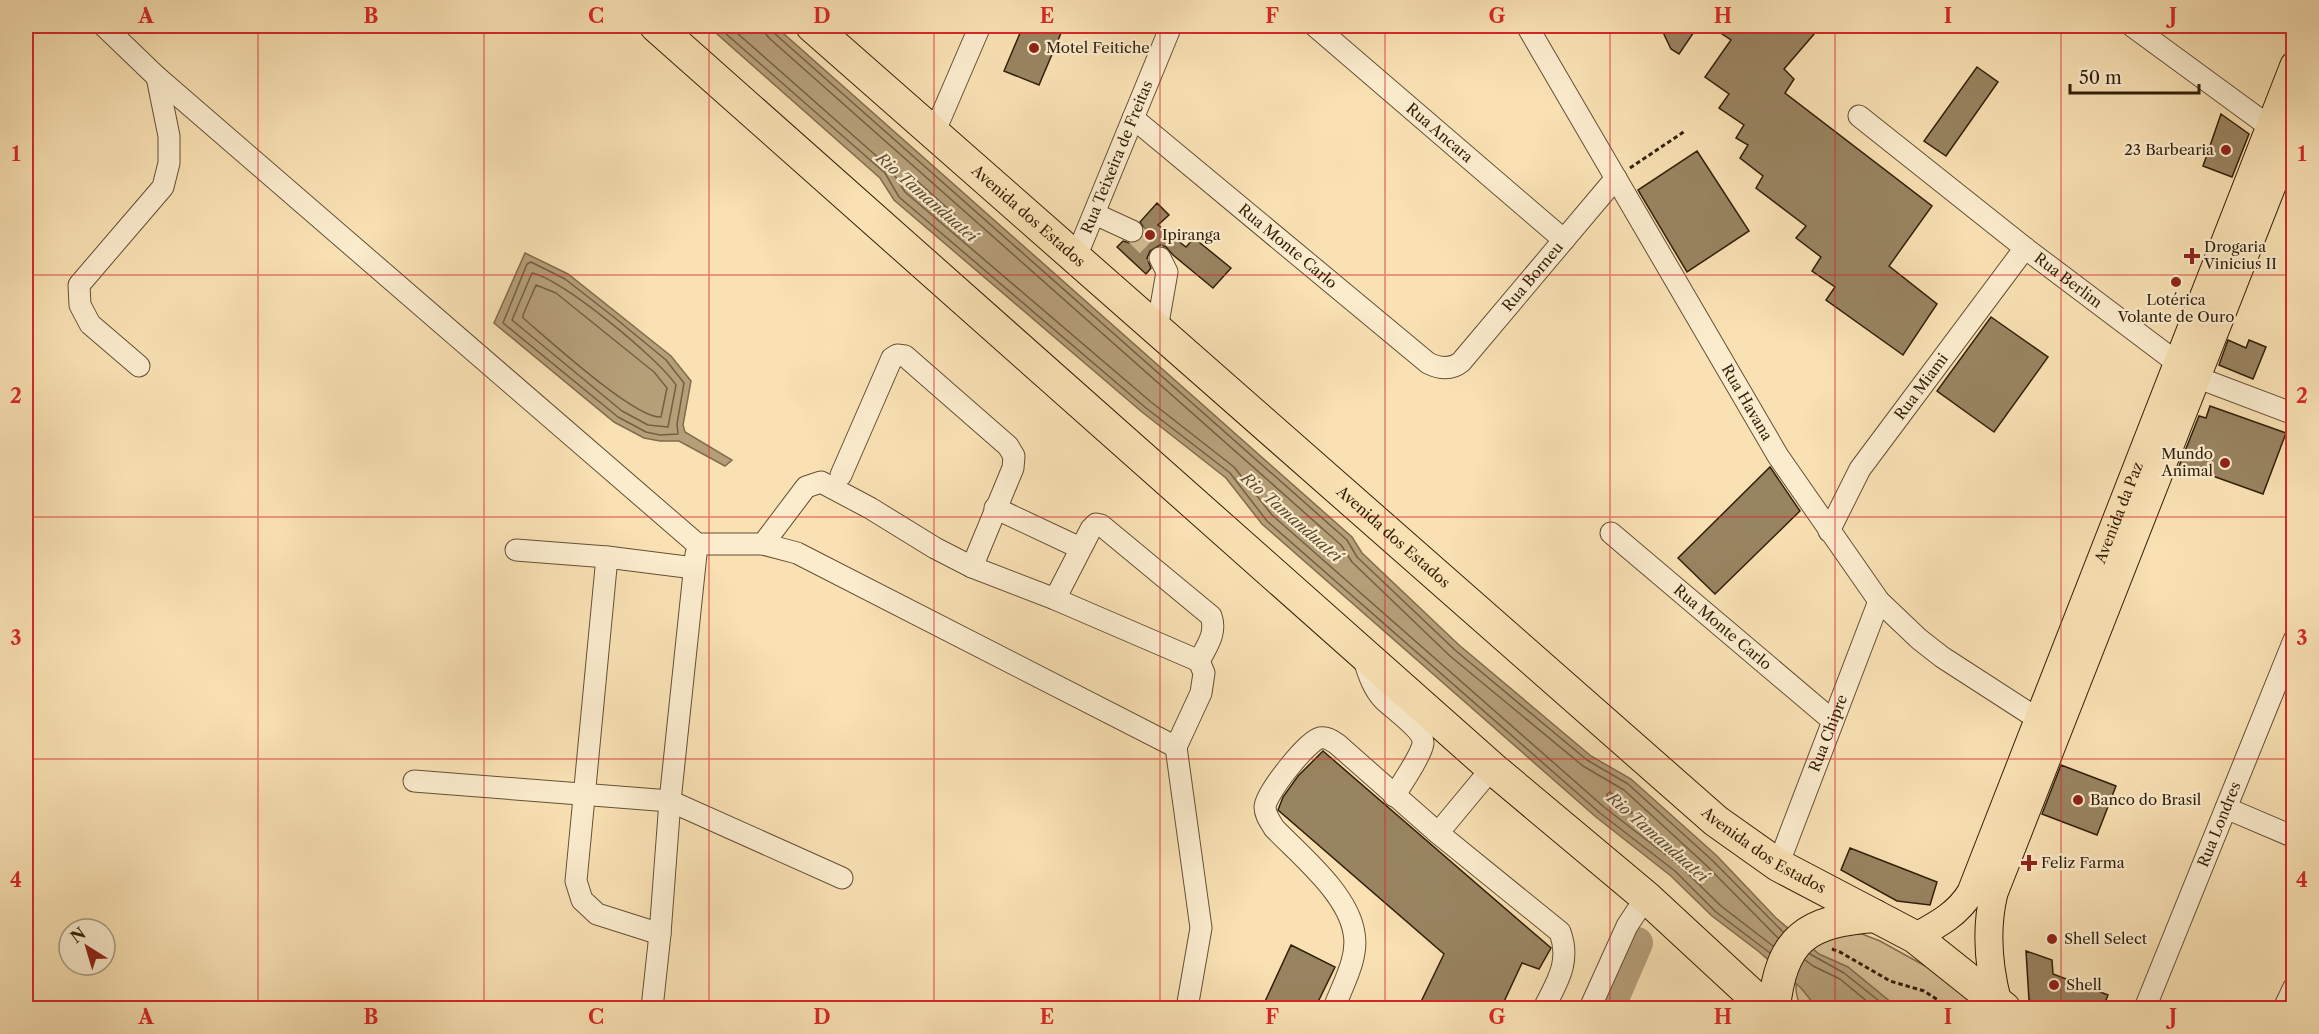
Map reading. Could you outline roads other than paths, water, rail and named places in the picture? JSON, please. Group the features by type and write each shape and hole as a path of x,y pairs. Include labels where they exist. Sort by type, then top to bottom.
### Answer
{"highway":[{"path":"656,26 1492,768 1639,906 1766,1008"},
{"name":"Avenida dos Estados","path":"812,26 1716,821 1778,865 1915,937 2001,1005"},
{"path":"1774,1008 1780,971 1784,958 1793,946 1824,923 1875,916"}],"main road":[{"name":"Avenida da Paz","path":"1915,937 1954,914 1965,903 1971,892 2037,719 2186,369 2282,128 2294,64"},
{"name":"Avenida da Paz","path":"2001,1005 1989,960 1988,926 1994,893 2125,564 2186,369"}],"street":[{"path":"104,26 157,78 697,544 763,544 797,553 1176,747"},
{"path":"934,133 980,26"},
{"name":"Rua Teixeira de Freitas","path":"1076,257 1171,26"},
{"name":"Rua Ancara","path":"1315,26 1564,240"},
{"name":"Rua Havana","path":"1527,26 1778,456 1879,602 1942,657 2037,719"},
{"path":"2132,26 2282,128"},
{"path":"139,366 90,324 80,304 79,285 163,187 169,163 169,136 157,78"},
{"name":"Rua Berlim","path":"1858,116 2025,248 2186,369 2294,414"},
{"name":"Rua Monte Carlo","path":"1133,118 1428,363 1436,367 1445,367"},
{"name":"Rua Borneu","path":"1445,367 1454,367 1461,362 1616,178"},
{"path":"1095,214 1132,231"},
{"name":"Rua Miami","path":"1828,531 1860,469 2025,248"},
{"path":"1157,329 1167,272 1160,258"},
{"path":"841,475 892,358 897,355 905,356 1008,446 1014,456 1013,468 972,567"},
{"path":"763,544 806,487 821,482 870,508 935,549 972,567 1055,599 1199,661 1204,673 1201,693 1176,747 1201,928 1187,1008"},
{"path":"995,508 1080,548"},
{"path":"1055,599 1090,529 1096,524 1101,525 1211,616 1214,624 1213,633 1199,661"},
{"name":"Rua Monte Carlo","path":"1611,533 1833,721"},
{"path":"652,1008 670,801 697,544"},
{"path":"516,549 694,568"},
{"path":"607,557 576,880 582,900 597,914 660,934"},
{"name":"Rua Chipre","path":"1778,865 1879,602"},
{"name":"Rua Londres","path":"2145,1008 2293,644"},
{"path":"1362,654 1377,691 1421,733 1423,743 1415,762 1394,796"},
{"path":"1334,1008 1353,959 1355,934 1346,910 1334,892 1268,819 1265,809 1268,797 1307,746 1319,738 1329,738 1438,833 1560,932 1565,946 1563,970 1544,1008"},
{"path":"1438,833 1492,768"},
{"path":"414,781 670,801 842,878"},
{"path":"2226,808 2294,837"},
{"path":"1590,1008 1639,906"},
{"path":"2284,1008 2294,987"}],"water":[{"name":"Rio Tamanduateí","path":"708,26 775,26 1352,537 1362,553 1459,645 1591,756 1631,779 1717,856 1776,918 1819,954 1848,967 1898,1008 1817,1008 1801,988 1712,916 1671,876 1596,817 1262,524 1226,478 1142,412 894,200 880,178"},
{"path":"525,253 568,274 671,356 691,381 683,425 685,432 732,460 725,466 679,441 644,438 614,422 494,323"}],"waterway":[{"path":"1609,1008 1637,943"}],"tunnel":[{"path":"1132,231 1160,258"}],"place":[{"name":"Motel Feitiche","path":"1034,48"},
{"name":"23 Barbearia","path":"2226,150"},
{"name":"Ipiranga","path":"1150,235"},
{"name":"Drogaria Vinicius II","path":"2192,256"},
{"name":"Lotérica Volante de Ouro","path":"2176,282"},
{"name":"Mundo Animal","path":"2225,463"},
{"name":"Banco do Brasil","path":"2078,800"},
{"name":"Feliz Farma","path":"2029,863"},
{"name":"Shell Select","path":"2052,939"},
{"name":"Shell","path":"2054,985"}]}
